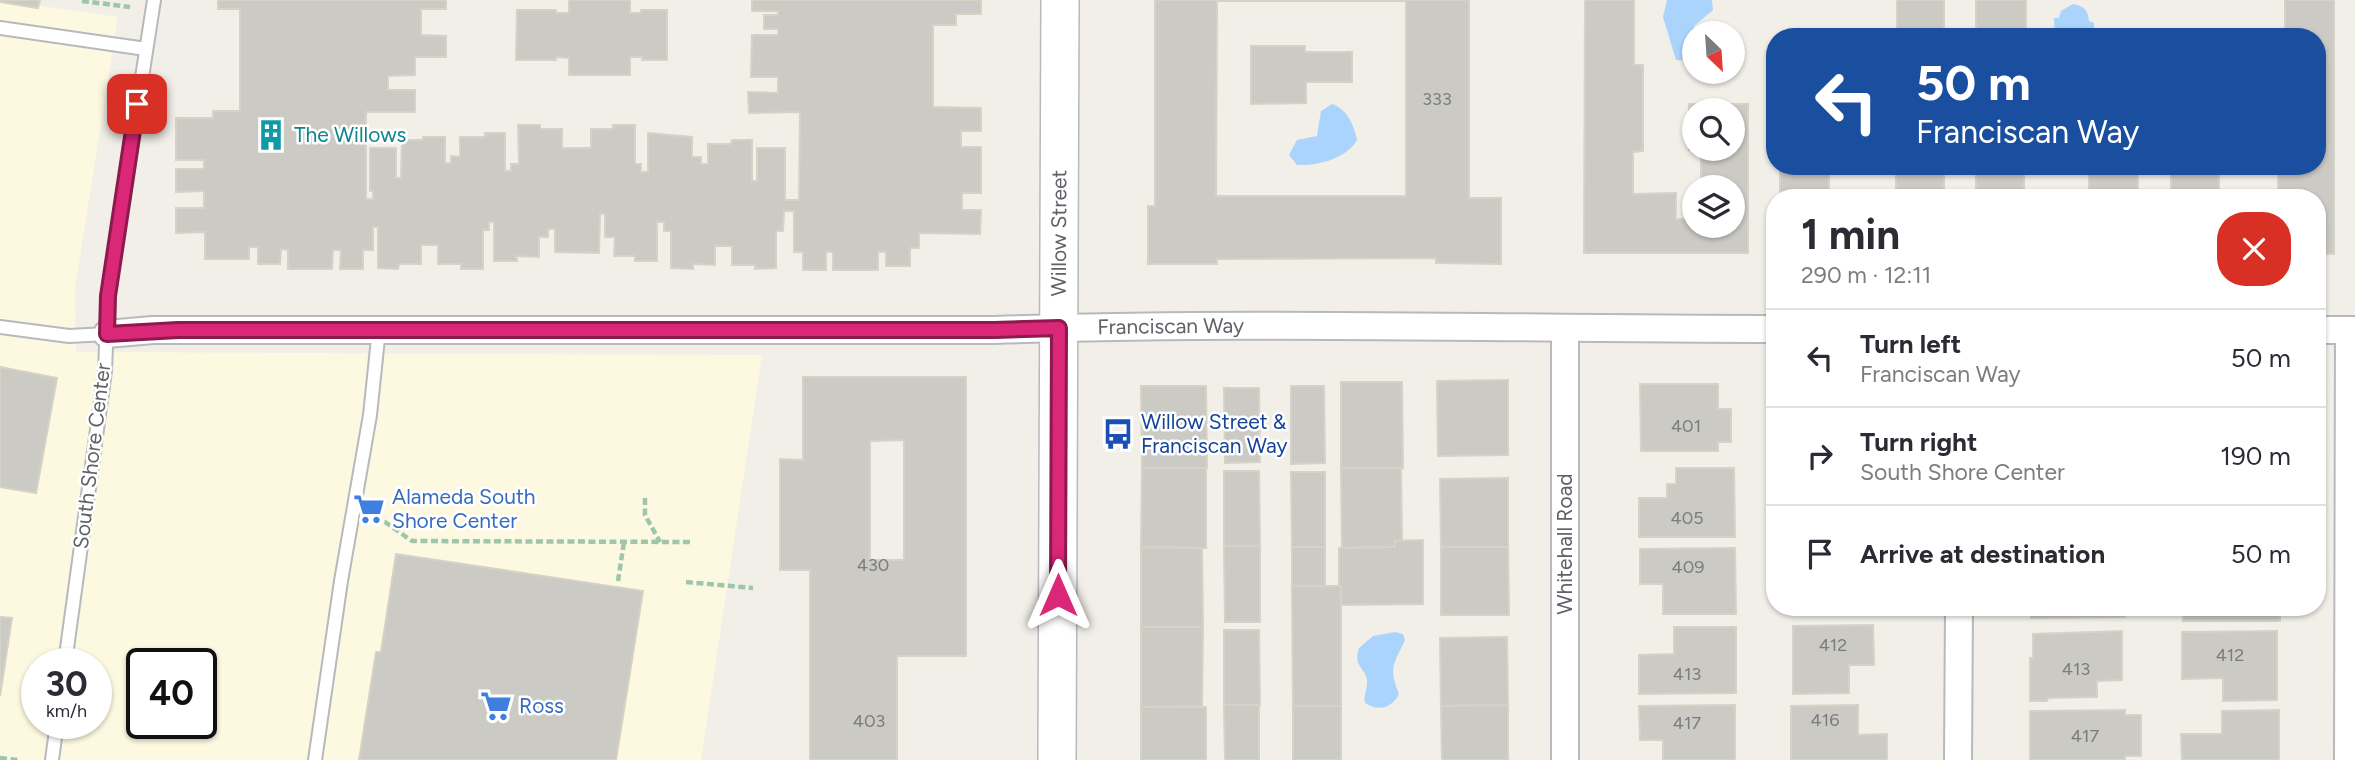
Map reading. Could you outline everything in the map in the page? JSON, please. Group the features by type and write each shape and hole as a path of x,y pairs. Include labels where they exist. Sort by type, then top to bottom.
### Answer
{"street":[{"name":"Willow Street","path":"1058,760 1060,0"},
{"name":"Franciscan Way","path":"107,334 153,330 995,330 1245,325 1766,329"},
{"name":"Whitehall Road","path":"1565,328 1565,760"},
{"path":"2326,330 2352,330 2348,760"},
{"path":"1958,760 1959,616"}],"lane":[{"name":"South Shore Center","path":"67,648 105,371 108,296 153,5"},
{"path":"0,28 146,49"},
{"path":"0,327 69,336 107,334"},
{"path":"315,760 341,581 370,415 379,329"},
{"path":"52,760 55,739"}],"path":[{"path":"82,1 153,5"},
{"path":"645,498 645,515 660,542"},
{"path":"352,520 385,522 412,541 692,542"},
{"path":"618,581 624,542"},
{"path":"686,582 753,588"},
{"path":"0,758 18,760"}],"shaded area":[{"name":"Alameda South Shore Center","path":"0,0 118,17 75,288 76,352 762,355 701,760 0,760"}],"water":[{"path":"1667,0 1712,0 1713,10 1700,21 1682,21 1682,60 1676,60 1663,17"},
{"path":"2073,4 2080,6 2088,14 2089,21 2094,23 2094,28 2055,28 2054,18 2059,18 2061,11"},
{"path":"1332,104 1349,118 1357,140 1338,157 1297,165 1289,155 1297,140 1317,136 1321,111"},
{"path":"1395,632 1403,634 1405,640 1393,671 1399,694 1389,705 1380,708 1370,706 1365,703 1367,680 1357,659 1359,648 1373,636"}],"building":[{"path":"0,0 40,0 38,8"},
{"name":"The Willows","path":"218,0 446,0 446,9 421,9 421,35 446,36 446,57 415,57 415,75 388,76 388,90 415,90 415,112 366,112 366,199 373,199 373,191 370,191 370,148 396,148 396,178 401,178 402,140 445,137 445,163 451,163 451,156 460,157 460,137 485,137 485,133 505,133 505,171 511,171 511,164 519,164 518,125 562,129 562,148 591,148 591,129 635,125 635,164 641,164 641,172 648,172 648,133 692,137 692,157 701,157 701,164 708,164 708,144 752,140 752,181 757,181 757,148 785,148 785,200 799,200 800,112 749,113 748,92 778,93 778,77 751,77 752,35 778,35 778,29 764,29 764,15 778,15 778,11 752,11 752,0 981,0 981,14 956,14 956,25 933,25 933,107 981,108 981,131 961,131 961,147 981,147 981,193 962,193 962,210 981,210 980,234 919,233 919,248 910,248 910,266 886,266 886,252 878,252 878,270 833,270 833,252 826,252 826,270 803,270 803,252 794,252 794,211 784,211 783,231 776,231 776,268 755,269 755,265 732,265 732,246 715,246 715,265 693,264 693,269 671,268 671,231 664,231 664,222 657,222 657,261 635,261 635,256 614,256 615,237 605,237 605,214 600,214 599,253 555,252 555,229 548,229 548,237 539,237 539,257 516,256 517,261 494,261 494,222 489,222 489,230 483,230 483,269 461,269 461,264 438,264 438,245 421,245 421,264 399,264 398,269 378,268 378,227 373,227 373,250 363,250 363,269 340,269 341,250 333,250 332,269 288,269 288,250 281,249 280,264 258,264 258,247 249,247 249,259 205,259 205,232 176,233 176,208 204,208 204,191 176,192 176,169 204,169 204,160 176,160 176,118 213,118 213,111 240,111 240,9 218,9"},
{"path":"569,0 630,0 630,13 641,13 641,10 667,10 667,60 630,57 630,75 569,75 569,58 516,60 517,10 556,10 556,13 569,13"},
{"path":"1155,0 1469,0 1469,198 1501,198 1501,264 1436,263 1436,258 1217,259 1217,264 1148,264 1148,206 1155,206","holes":["1217,1 1406,1 1406,196 1216,196"]},
{"path":"1585,0 1634,0 1634,65 1643,65 1643,151 1633,152 1633,194 1676,193 1676,219 1682,219 1682,238 1745,238 1745,175 1701,175 1701,161 1745,161 1745,104 1748,104 1748,253 1584,253"},
{"path":"1897,0 1944,0 1944,28 1897,28"},
{"path":"1976,0 2026,0 2026,28 1976,28"},
{"path":"2285,0 2334,0 2334,254 2326,254 2326,189 2278,189 2278,175 2326,175 2326,28 2285,28"},
{"path":"1251,46 1305,46 1305,52 1352,52 1352,82 1306,82 1306,103 1251,104"},
{"path":"1780,175 1829,175 1829,189 1780,189"},
{"path":"1896,175 1944,175 1944,189 1896,189"},
{"path":"1976,175 2024,175 2024,189 1976,189"},
{"path":"2089,175 2138,175 2138,189 2089,189"},
{"path":"2171,175 2219,175 2219,189 2171,189"},
{"path":"0,367 57,378 36,493 0,487"},
{"path":"803,377 966,377 966,656 897,656 897,760 810,760 810,570 780,570 780,459 803,460","holes":["904,440 904,560 870,560 870,441"]},
{"path":"1508,380 1508,455 1438,456 1437,381"},
{"path":"1341,382 1402,382 1403,468 1341,468"},
{"path":"1640,384 1718,384 1718,409 1731,409 1731,442 1718,442 1718,451 1641,451"},
{"path":"1141,386 1206,386 1207,468 1142,468"},
{"path":"1291,386 1324,386 1325,463 1291,464"},
{"path":"1224,388 1259,388 1260,462 1225,463"},
{"path":"1142,468 1206,468 1206,548 1141,547"},
{"path":"1341,468 1401,468 1402,540 1395,541 1395,547 1342,548"},
{"path":"1676,468 1734,468 1735,537 1639,537 1639,498 1667,498 1667,484 1676,484"},
{"path":"1224,471 1259,471 1260,546 1224,546"},
{"path":"1291,472 1325,472 1325,547 1292,547"},
{"path":"1508,478 1508,547 1441,547 1440,479"},
{"path":"1423,540 1423,604 1341,605 1339,548 1395,547 1395,541"},
{"path":"1224,546 1260,546 1260,622 1225,622"},
{"path":"1141,547 1202,548 1203,627 1141,627"},
{"path":"1292,547 1325,547 1325,586 1292,586"},
{"path":"1441,547 1508,547 1509,615 1441,615"},
{"path":"1735,548 1736,614 1663,614 1663,584 1640,584 1640,549"},
{"name":"Ross","path":"396,554 643,591 616,760 359,760 376,652 381,652"},
{"path":"1292,586 1341,586 1341,706 1293,706"},
{"path":"2031,616 2125,616 2125,617"},
{"path":"2183,616 2280,616 2280,621 2183,621"},
{"path":"0,617 12,618 0,696"},
{"path":"1873,625 1874,665 1849,665 1849,693 1793,694 1793,626"},
{"path":"1141,627 1203,627 1202,706 1141,707"},
{"path":"1674,627 1736,627 1736,693 1639,694 1639,655 1674,654"},
{"path":"1224,630 1259,630 1260,705 1224,705"},
{"path":"2122,631 2122,680 2097,681 2097,697 2030,701 2033,634"},
{"path":"2277,631 2277,700 2223,701 2223,678 2182,679 2182,632"},
{"path":"1507,637 1508,705 1441,706 1440,638"},
{"path":"1224,705 1259,705 1259,760 1225,760"},
{"path":"1508,705 1508,760 1442,760 1441,706"},
{"path":"1735,705 1735,760 1663,760 1663,740 1640,740 1639,706"},
{"path":"1858,705 1858,735 1887,734 1887,760 1791,760 1791,706"},
{"path":"1293,706 1341,706 1341,760 1293,760"},
{"path":"1141,707 1206,707 1206,760 1141,760"},
{"path":"2125,710 2125,715 2141,715 2141,756 2125,756 2125,760 2030,760 2030,711"},
{"path":"2279,710 2279,760 2182,760 2181,734 2222,734 2222,711"}],"place":[{"name":"The Willows","path":"271,135"},
{"name":"Willow Street & Franciscan Way","path":"1118,434"},
{"name":"Alameda South Shore Center","path":"369,509"},
{"name":"Ross","path":"496,706"}],"route":[{"path":"137,104 108,296 107,334 153,330 1059,328 1058,595"}]}
